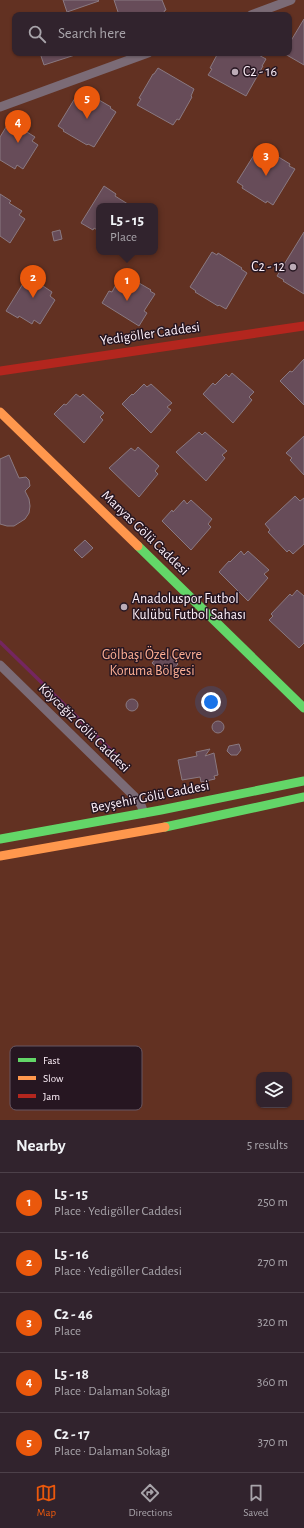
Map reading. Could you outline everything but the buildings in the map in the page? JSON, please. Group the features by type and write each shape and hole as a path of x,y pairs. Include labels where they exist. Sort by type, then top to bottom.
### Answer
{"street":[{"path":"259,12 292,0"},
{"path":"0,107 140,56"},
{"name":"Yedigöller Caddesi","path":"0,371 304,326"},
{"name":"Manyas Gölü Caddesi","path":"0,412 304,708"},
{"name":"Köyceğiz Gölü Caddesi","path":"0,665 137,799 144,813"},
{"name":"Beyşehir Gölü Caddesi","path":"0,839 131,816 304,781"},
{"path":"0,856 165,827 304,797"},
{"path":"161,810 165,827"},
{"path":"131,816 134,832"}],"green space":[{"name":"Gölbaşı Özel Çevre Koruma Bölgesi","path":"0,0 304,0 304,1120 0,1120"}],"waterway":[{"path":"0,642 117,756"}],"traffic: fast":[{"path":"138,546 304,708"},
{"path":"0,839 161,810 304,781"},
{"path":"165,827 304,797"}],"traffic: slow":[{"path":"0,412 138,546"},
{"path":"0,856 165,827"}],"traffic: jam":[{"path":"0,371 304,326"}],"place":[{"name":"C2 - 16","path":"235,72"},
{"name":"C2 - 17","path":"87,119"},
{"name":"L5 - 18","path":"18,143"},
{"name":"C2 - 46","path":"266,176"},
{"name":"C2 - 12","path":"293,267"},
{"name":"L5 - 16","path":"33,298"},
{"name":"L5 - 15","path":"127,301"},
{"name":"Anadoluspor Futbol Kulübü Futbol Sahası","path":"124,607"}]}
